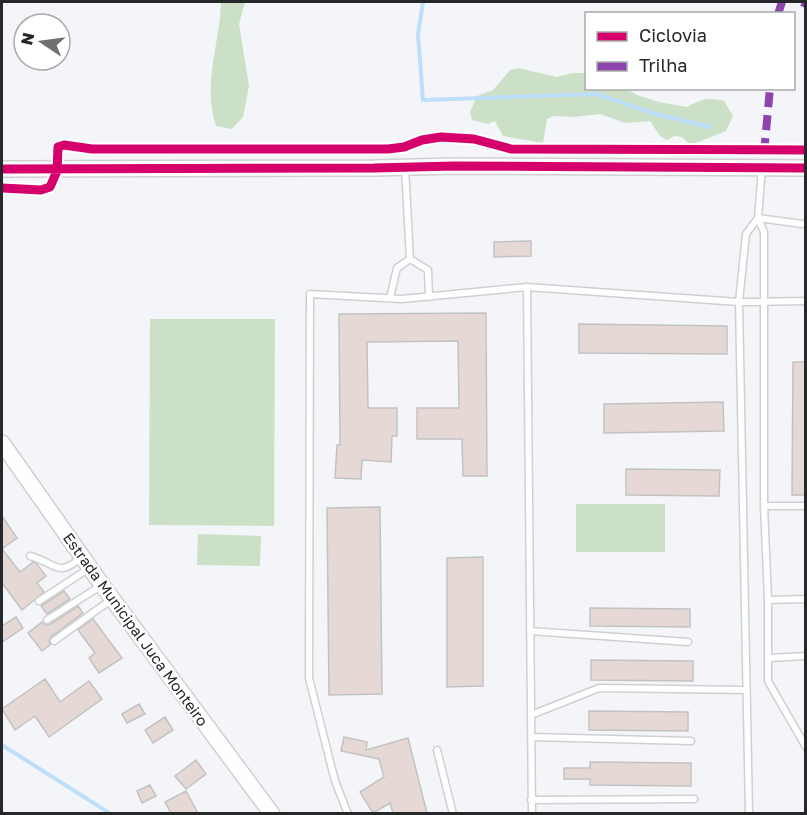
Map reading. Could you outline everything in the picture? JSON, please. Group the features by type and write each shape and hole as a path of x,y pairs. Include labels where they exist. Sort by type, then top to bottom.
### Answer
{"street":[{"path":"2,169 478,166 806,168"},
{"path":"2,178 23,169"},
{"name":"Estrada Municipal Juca Monteiro","path":"2,443 102,585 272,813"}],"lane":[{"path":"405,168 410,259"},
{"path":"762,168 758,218 764,232 764,506 768,600 768,681 806,747"},
{"path":"758,218 802,224"},
{"path":"749,813 739,302 746,234 758,218"},
{"path":"410,259 428,270 429,297"},
{"path":"390,298 397,268 410,259"},
{"path":"348,813 335,781 309,678 310,294 390,298 429,297 527,287 739,302 806,302"},
{"path":"527,287 532,813"},
{"path":"764,506 806,506"},
{"path":"30,556 56,568 65,569 86,562"},
{"path":"39,601 86,562"},
{"path":"47,620 102,585"},
{"path":"54,640 113,598"},
{"path":"768,600 806,599"},
{"path":"530,631 688,642"},
{"path":"769,658 806,656"},
{"path":"531,715 599,688 746,690"},
{"path":"531,737 691,741"},
{"path":"437,750 453,813"},
{"path":"531,800 694,799"}],"green space":[{"path":"221,2 245,2 239,24 249,86 243,117 232,129 216,126 212,110 211,79"},
{"path":"518,68 557,77 585,73 585,90 629,90 659,102 687,107 705,100 724,101 733,116 726,131 696,143 688,143 682,137 674,136 667,140 660,136 650,121 625,123 600,114 574,117 554,116 547,119 543,143 503,136 495,121 488,124 472,120 470,112 477,96 493,90 510,70"},
{"path":"150,319 275,319 274,526 149,525"},
{"path":"576,504 665,504 665,552 576,552"},
{"path":"198,534 261,536 260,566 197,565"}],"building":[{"path":"531,241 531,256 494,257 494,242"},
{"path":"486,313 487,476 463,476 462,439 417,439 417,408 459,408 458,341 367,342 368,408 397,408 397,436 392,436 391,462 362,460 361,479 335,478 337,445 340,445 339,314"},
{"path":"579,324 727,326 727,354 579,353"},
{"path":"793,362 806,362 806,495 792,495"},
{"path":"723,402 724,431 604,433 604,404"},
{"path":"626,469 720,470 719,496 626,495"},
{"path":"380,507 382,694 329,695 327,508"},
{"path":"2,516 17,538 2,549"},
{"path":"2,549 20,572 33,562 46,576 37,583 44,592 22,610 2,583"},
{"path":"483,557 483,686 447,687 447,558"},
{"path":"64,591 70,599 47,614 41,606"},
{"path":"78,606 83,613 51,637 50,645 42,651 28,633 42,622 49,625"},
{"path":"590,608 690,609 690,627 590,626"},
{"path":"16,617 23,628 2,642 2,626"},
{"path":"93,619 122,658 99,673 89,658 95,653 78,630"},
{"path":"591,660 693,661 693,681 591,680"},
{"path":"45,679 60,702 89,681 102,699 49,737 35,716 15,730 2,709"},
{"path":"139,704 145,714 127,723 122,714"},
{"path":"589,711 688,712 688,731 589,730"},
{"path":"165,717 173,730 153,743 145,730"},
{"path":"344,737 367,742 366,750 408,738 427,813 393,813 390,803 373,813 360,792 384,777 379,759 341,751"},
{"path":"196,760 206,774 186,789 175,776"},
{"path":"590,762 691,763 691,786 590,785 590,779 564,779 564,768 590,768"},
{"path":"150,785 156,796 142,803 137,791"},
{"path":"186,791 198,813 171,813 165,802"}],"waterway":[{"path":"423,2 418,34 423,100 596,94 656,114 710,127"},
{"path":"2,745 111,814"}],"marked path":[{"path":"779,12 782,2"},
{"path":"802,2 806,4"},
{"path":"764,153 770,90"}],"cycle path":[{"path":"2,188 41,190 50,187 57,171 58,147 64,145 92,149 388,149 441,137 474,139 511,149 806,150"},
{"path":"2,169 454,166 806,168"}]}
